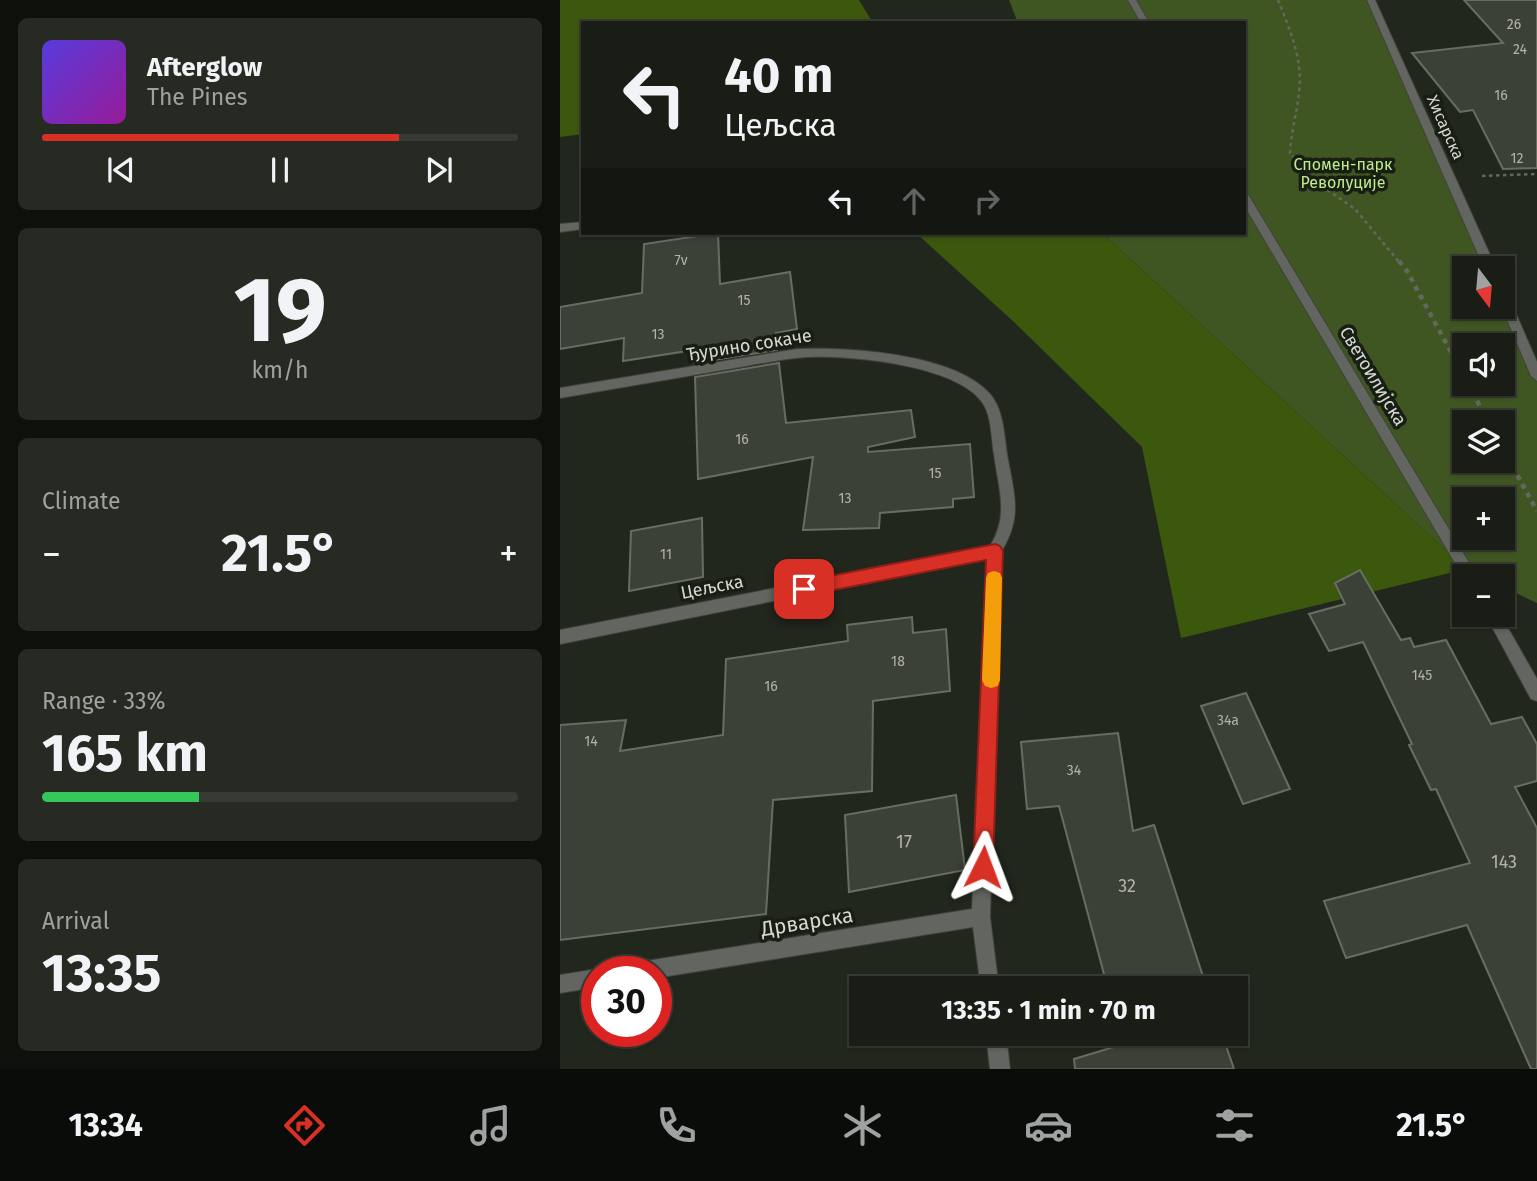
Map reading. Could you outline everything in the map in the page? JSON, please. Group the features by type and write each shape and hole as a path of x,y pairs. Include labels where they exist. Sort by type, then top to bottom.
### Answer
{"street":[{"path":"1132,0 1144,21"},
{"name":"Хисарска","path":"1371,0 1485,256"},
{"name":"Светоилијска","path":"1246,199 1463,564"},
{"path":"560,228 581,225"},
{"path":"1512,319 1537,376"},
{"name":"Ђурино сокаче","path":"560,393 797,353 828,351 871,354 925,366 968,383 986,398 1003,468 1008,524 995,551"},
{"path":"988,976 981,917 995,551"},
{"name":"Цељска","path":"560,637 995,551"},
{"path":"1499,627 1537,694"},
{"name":"Дрварска","path":"672,966 981,917"},
{"path":"560,984 581,981"},
{"path":"997,1046 1000,1069"}],"path":[{"path":"1278,0 1297,46 1300,92 1290,128 1290,153 1312,179 1355,209 1407,271 1452,354"},
{"path":"1451,176 1537,174"},
{"path":"1515,471 1537,512"}],"green space":[{"path":"560,0 859,0 872,21 581,21 581,134 560,137"},
{"name":"Спомен-парк Револуције","path":"1009,0 1371,0 1485,256 1452,256 1452,319 1509,319 1537,376 1537,603 1515,593 1515,564 1461,564 1104,235 1246,235 1246,21 1017,21"},
{"path":"918,235 1104,235 1461,564 1452,564 1452,572 1181,638 1142,447 1014,322"}],"building":[{"path":"1464,0 1537,0 1537,168 1503,169 1473,110 1460,112 1412,53 1503,43"},
{"path":"718,235 720,284 790,272 797,329 776,333 777,350 694,363 694,350 623,361 624,338 560,349 560,307 642,293 644,244"},
{"path":"779,363 786,423 911,410 915,437 868,447 868,452 970,444 974,497 953,499 953,507 880,513 879,528 803,530 813,457 698,479 695,377"},
{"path":"702,518 703,577 629,591 631,531"},
{"path":"1360,570 1401,640 1410,638 1414,647 1446,640 1491,724 1522,717 1537,744 1537,781 1515,787 1537,828 1537,1069 1531,1069 1467,925 1346,958 1324,901 1470,863 1436,789 1431,790 1409,745 1412,744 1363,642 1329,651 1309,614 1345,604 1335,583"},
{"path":"912,617 913,633 946,629 950,691 873,701 872,791 773,800 766,914 560,940 560,725 626,720 620,751 723,735 726,659 848,641 847,625"},
{"path":"1246,693 1290,789 1243,804 1201,706"},
{"path":"1118,733 1133,831 1154,825 1203,976 1105,976 1059,806 1027,809 1021,742"},
{"path":"956,795 965,870 849,892 845,815"},
{"path":"1117,1046 1226,1046 1234,1069 1075,1069 1074,1059"}],"slow traffic":[{"path":"991,680 994,578"}],"route":[{"path":"804,589 995,551 983,867"}]}
